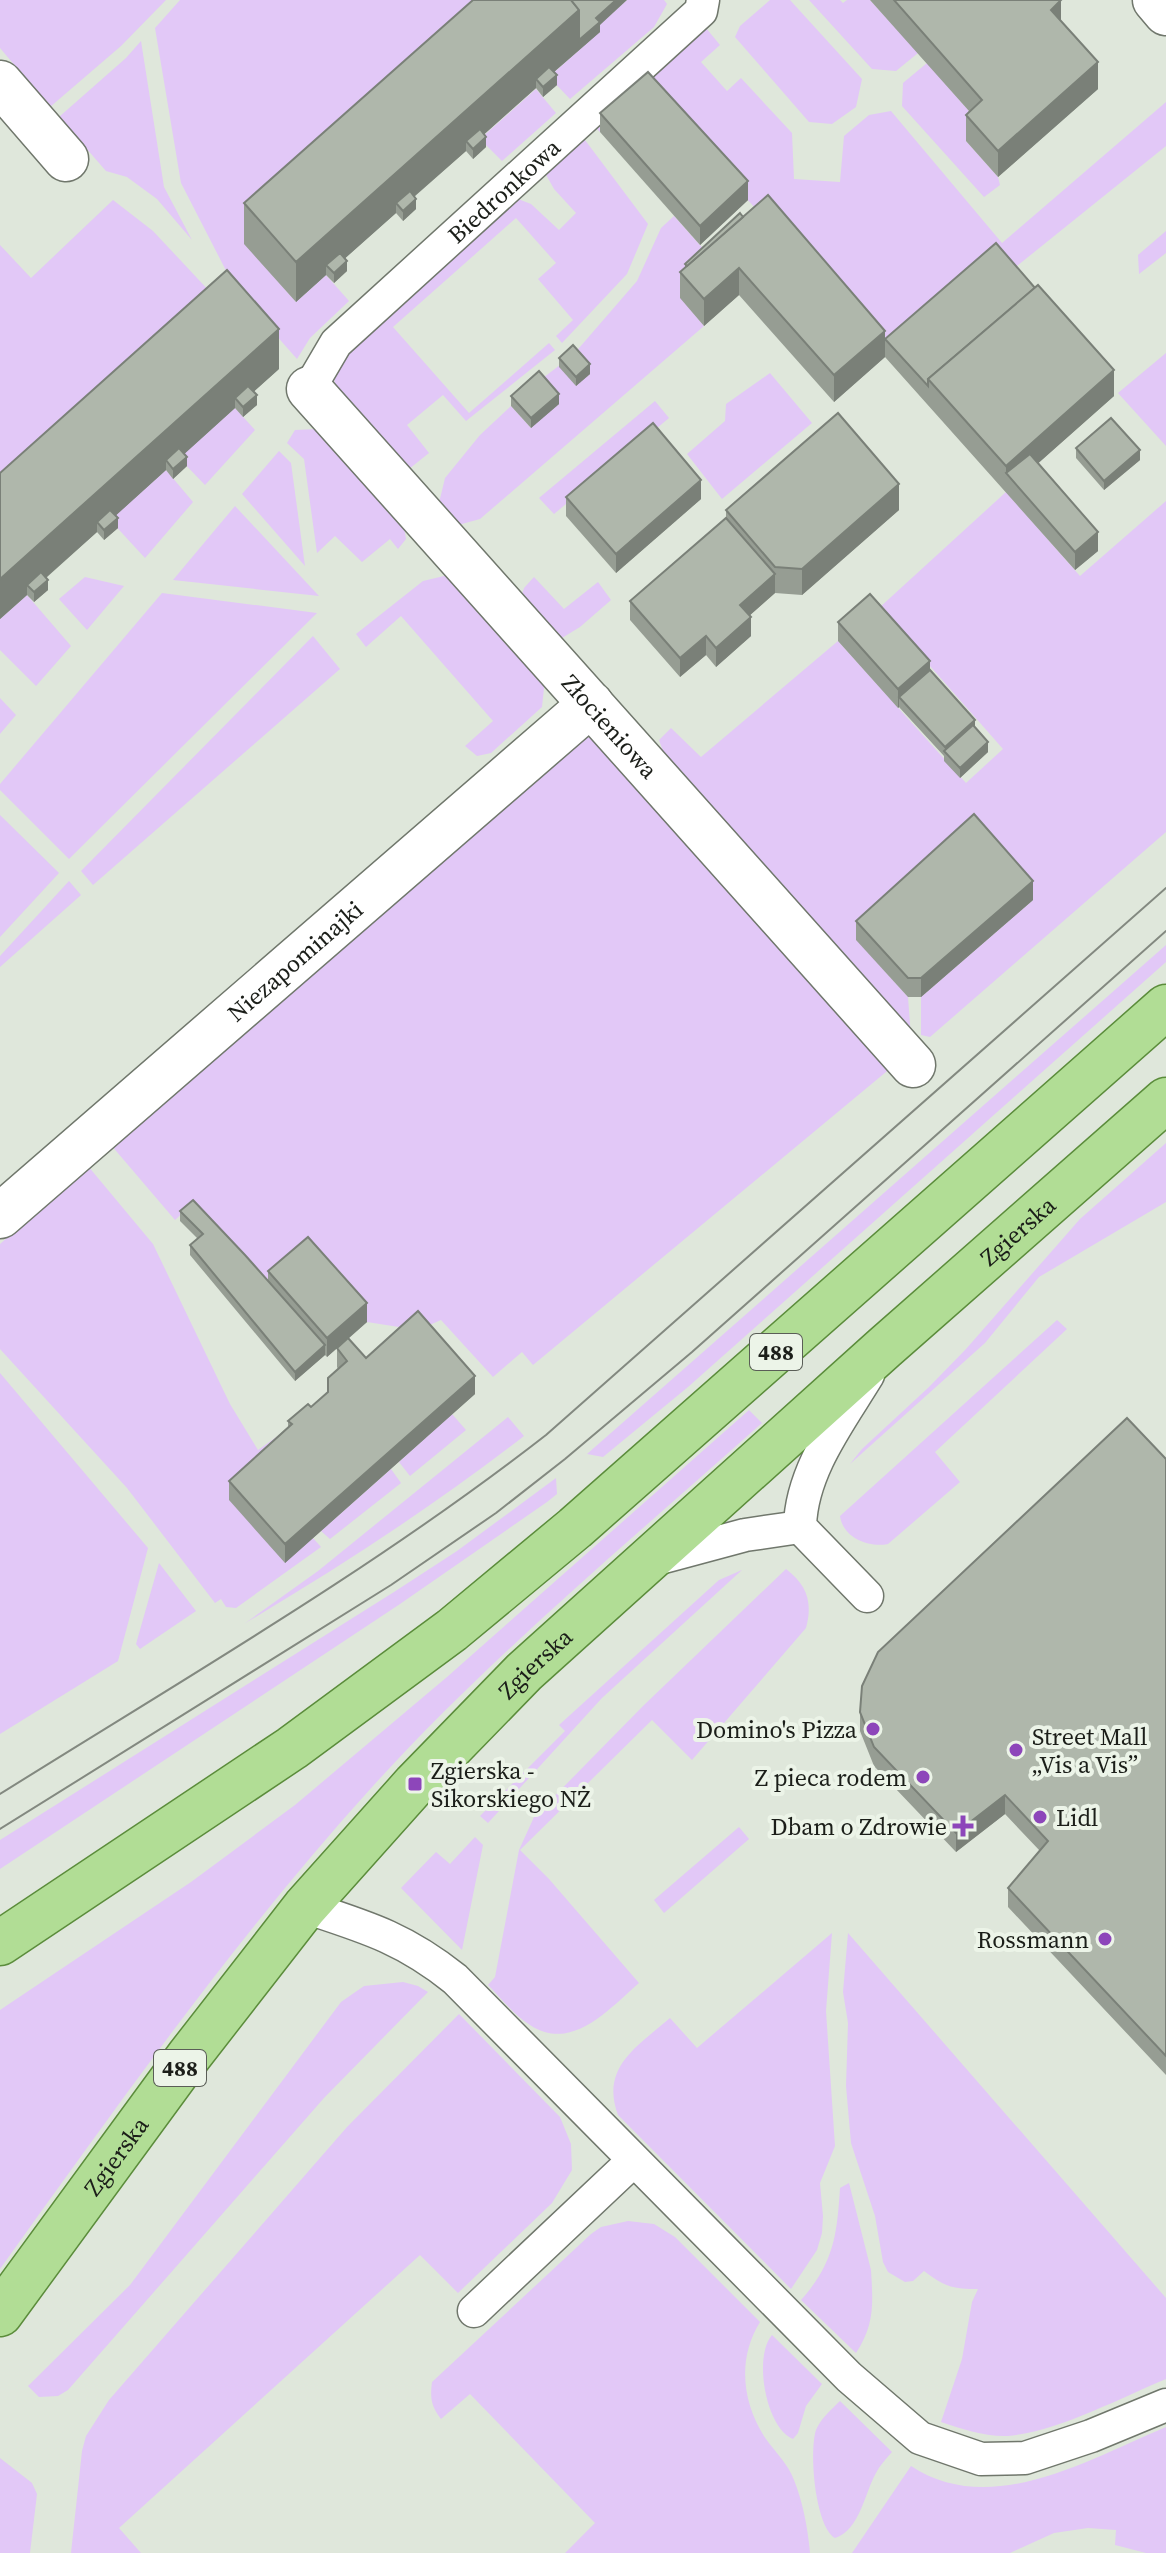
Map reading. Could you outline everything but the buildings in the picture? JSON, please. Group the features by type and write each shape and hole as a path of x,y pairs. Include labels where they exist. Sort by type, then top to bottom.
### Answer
{"main road":[{"name":"488","path":"0,1943 318,1730 452,1630 575,1528 1166,1007"},
{"name":"Zgierska","path":"0,2314 189,2056 305,1907 415,1784 524,1672 884,1348 1166,1100"}],"street":[{"path":"1155,0 1166,13"},
{"path":"0,83 66,159"},
{"name":"Złocieniowa","path":"309,389 913,1065"},
{"name":"Niezapominajki","path":"0,1216 591,704"}],"lane":[{"name":"Biedronkowa","path":"309,389 336,343 701,11 703,0"},
{"path":"867,1596 800,1527 813,1472 884,1348"},
{"path":"648,1561 745,1535 800,1527"},
{"path":"305,1907 396,1938 427,1956 455,1979 849,2377 920,2438 981,2459 1025,2458 1091,2436 1166,2405"},
{"path":"474,2311 633,2161"}],"shaded area":[{"path":"0,0 166,0 121,46 50,107 0,48"},
{"path":"180,0 518,0 244,243 296,302 326,275 349,301 310,338 297,359 236,290 181,183 155,28"},
{"path":"627,0 664,0 667,4 654,27 570,99 549,77 599,32 596,28"},
{"path":"770,0 790,0 862,79 856,107 832,124 809,122 735,37 740,26"},
{"path":"809,0 840,0 843,3 847,0 870,0 918,53 896,71 872,69"},
{"path":"706,28 720,45 701,62 727,91 741,78 792,133 794,179 840,182 844,136 869,115 891,111 1002,243 1166,102 1166,146 1007,274 885,357 768,222 648,91 600,132 592,124"},
{"path":"141,41 164,187 192,240 157,199 127,177 106,171 59,117"},
{"path":"927,63 982,126 966,141 998,177 1000,185 984,197 902,106 903,83"},
{"path":"536,89 556,113 502,161 480,139"},
{"path":"582,136 648,224 627,274 562,343 556,336 573,320 538,279 556,263 516,218 393,327 469,413 549,343 555,350 466,421 443,395 407,425 429,453 404,473 336,389 333,372 336,359 513,197 531,204 559,230 576,213 554,189 545,173"},
{"path":"113,200 153,231 227,310 0,513 0,245 31,278"},
{"path":"674,216 707,253 681,298 704,326 480,519 451,527 438,507 445,478 480,435 511,406 531,428 539,381 573,355 637,281 661,228"},
{"path":"1166,231 1166,253 1139,274 1138,255"},
{"path":"1166,353 1166,446 1118,393"},
{"path":"770,373 812,423 722,499 687,454 725,421 726,404"},
{"path":"655,401 669,418 554,514 539,498"},
{"path":"235,408 255,430 205,485 179,458"},
{"path":"317,429 402,516 406,539 398,549 390,539 362,562 335,536 317,553 304,459 287,443 295,430"},
{"path":"279,451 291,463 305,566 242,494"},
{"path":"166,470 193,502 145,558 110,520"},
{"path":"1006,492 1080,576 1166,501 1166,832 930,1037 921,1035 921,997 1033,900 856,939 908,997 911,1037 673,778 659,740 671,728 701,757 838,641 966,783 1003,749 879,608"},
{"path":"235,506 319,596 173,580"},
{"path":"444,576 465,584 541,671 544,688 542,707 491,753 477,756 465,746 493,721 401,616 366,647 356,634 423,581"},
{"path":"85,577 124,586 87,630 59,599"},
{"path":"534,577 564,609 598,582 611,600 580,627 557,641 520,600 524,588"},
{"path":"162,593 317,613 69,859 0,790 0,784"},
{"path":"27,595 71,646 36,686 0,650 0,619"},
{"path":"313,636 340,669 93,885 81,871"},
{"path":"0,698 16,715 0,734"},
{"path":"587,735 599,738 892,1067 533,1365 522,1352 493,1377 441,1320 418,1330 367,1322 308,1256 268,1290 189,1207 175,1220 111,1145"},
{"path":"0,815 59,873 0,937"},
{"path":"69,881 81,895 0,967 0,956"},
{"path":"1166,945 1166,962 688,1387 603,1457 587,1454"},
{"path":"1166,1143 1166,1202 1039,1277 985,1343 850,1464 966,1349 1080,1219"},
{"path":"88,1166 153,1244 230,1404 258,1450 282,1433 313,1538 321,1547 236,1608 226,1607 221,1599 215,1603 127,1488 0,1349 0,1244"},
{"path":"1057,1320 1067,1329 935,1452 960,1482 888,1544 865,1543 851,1536 840,1516"},
{"path":"0,1373 148,1548 118,1661 0,1734"},
{"path":"749,1410 762,1423 465,1691 323,1843 226,1961 0,2269 0,2010 191,1882 295,1805 447,1677"},
{"path":"452,1414 466,1430 410,1476 399,1462"},
{"path":"508,1417 524,1436 387,1534 244,1624 318,1571"},
{"path":"391,1469 401,1483 330,1539 321,1531"},
{"path":"556,1478 557,1494 547,1502 400,1604 0,1869 0,1840 457,1551"},
{"path":"159,1563 196,1611 140,1649 136,1644"},
{"path":"786,1569 799,1581 806,1595 809,1610 806,1628 692,1760 652,1720 520,1850 639,1983 603,2015 575,2031 561,2034 546,2032 530,2025 488,1985 495,1977 519,1850 534,1817 643,1706"},
{"path":"742,1570 602,1698 488,1823 480,1816 565,1731 559,1725 719,1580"},
{"path":"739,1827 749,1839 664,1913 654,1900"},
{"path":"475,1837 483,1845 462,1950 401,1888 436,1852 450,1864"},
{"path":"832,1933 826,2011 835,2146 820,2183 823,2216 817,2250 791,2289 618,2115 614,2084 625,2059 670,2018 697,2048"},
{"path":"848,1933 1166,2298 1166,2379 1067,2421 1027,2433 991,2435 941,2422 962,2359 972,2302 978,2289 950,2286 924,2271 913,2281 905,2282 888,2272 883,2262 875,2216 851,2143 846,2086 848,2023 843,1992"},
{"path":"403,1982 428,1992 324,2098 68,2390 58,2396 39,2397 28,2386 130,2285 341,2002 364,1986"},
{"path":"459,2014 560,2117 571,2144 572,2170 552,2203 458,2293 420,2255 119,2528 141,2553 71,2553 82,2451 86,2436 109,2400 347,2127"},
{"path":"849,2183 871,2270 872,2293 870,2323 856,2353 801,2300 827,2261 835,2234 840,2188"},
{"path":"628,2221 654,2224 675,2237 760,2322 745,2366 747,2396 758,2425 794,2480 805,2516 810,2553 565,2553 595,2523 470,2394 441,2419 435,2410 431,2397 432,2382 591,2234 601,2227"},
{"path":"772,2335 822,2384 806,2406 798,2433 793,2439 776,2421 765,2391 763,2359"},
{"path":"840,2401 892,2452 876,2473 856,2519 843,2534 835,2538 828,2531 818,2504 813,2454 818,2426"},
{"path":"1166,2427 1166,2553 1146,2553 1115,2545 1116,2530 1088,2528 1054,2533 1010,2553 852,2553 911,2466 942,2481 974,2487 1007,2485 1073,2467"},
{"path":"0,2458 32,2483 37,2494 30,2553 0,2553"}],"tram line":[{"path":"0,1794 346,1577 546,1435 1166,888"},
{"path":"0,1829 391,1585 496,1513 692,1352 1166,931"}],"place":[{"name":"Domino's Pizza","path":"873,1729"},
{"name":"Street Mall „Vis a Vis”","path":"1016,1750"},
{"name":"Z pieca rodem","path":"923,1777"},
{"name":"Zgierska - Sikorskiego NŻ","path":"415,1784"},
{"name":"Lidl","path":"1040,1817"},
{"name":"Dbam o Zdrowie","path":"963,1826"},
{"name":"Rossmann","path":"1105,1939"}]}
